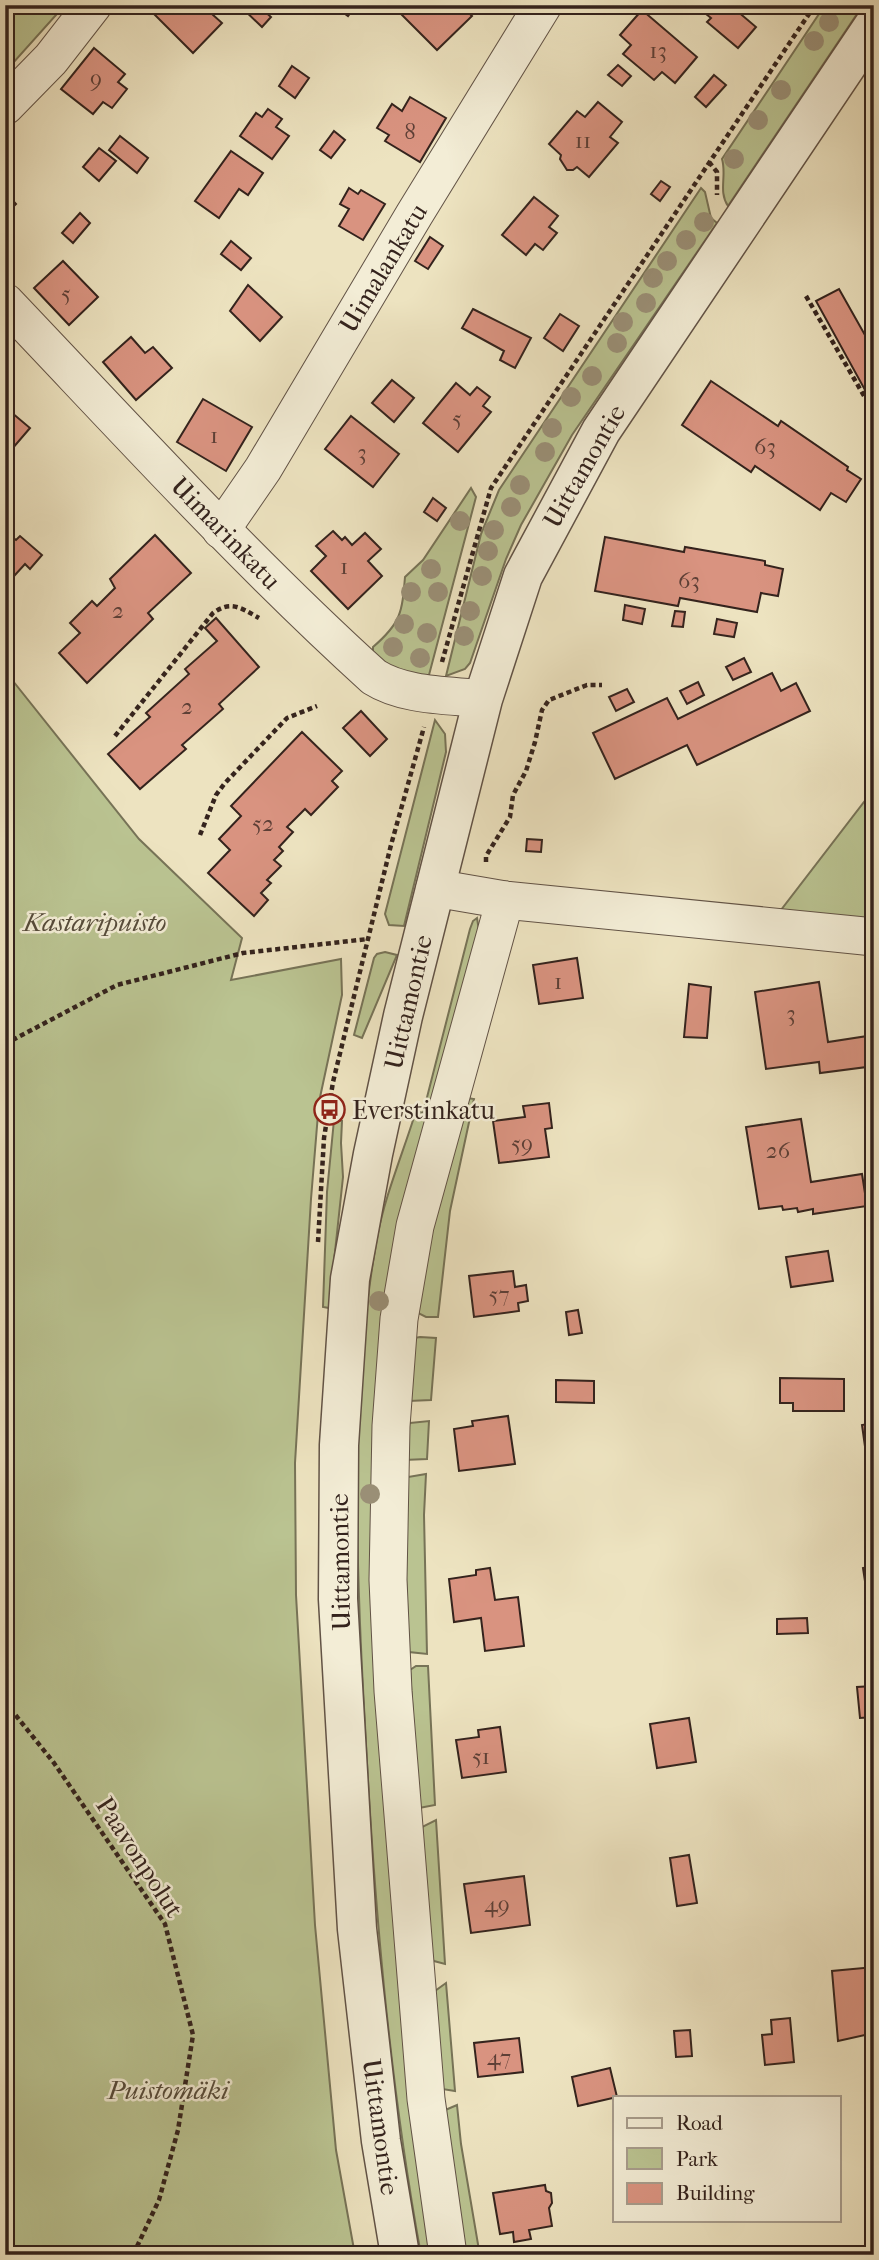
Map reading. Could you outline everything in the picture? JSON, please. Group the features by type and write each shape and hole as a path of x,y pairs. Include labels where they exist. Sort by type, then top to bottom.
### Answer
{"street":[{"path":"5,106 51,58 93,5"},
{"name":"Uimalankatu","path":"222,530 263,469 543,5"},
{"name":"Uittamontie","path":"400,2255 382,2141 357,1928 338,1599 339,1445 350,1279 359,1220 403,1016 483,699 523,576 601,431 874,25"},
{"name":"Uimarinkatu","path":"5,302 222,530 312,620 374,677 387,685 412,691 483,699"},
{"path":"435,888 505,900 874,937"},
{"path":"448,2255 426,2099 393,1691 388,1580 391,1426 399,1319 415,1226 505,900"}],"path":[{"path":"709,162 717,173 717,200"},
{"path":"806,296 874,413"},
{"path":"115,736 207,618 220,608 236,605 270,625"},
{"path":"485,870 486,856 510,817 513,795 526,771 542,710 549,700 587,685 602,685"},
{"path":"200,835 216,794 225,783 287,718 317,706"},
{"path":"5,1044 117,985 243,953 368,939"},
{"path":"5,1340 10,1351 5,1360"},
{"name":"Paavonpolut","path":"5,1702 54,1763 165,1924 193,2035 178,2130 159,2200 133,2255"}],"green space":[{"path":"5,5 65,5 5,72"},
{"path":"825,5 863,5 728,206 723,189 722,159"},
{"path":"701,188 705,192 711,218 717,223 572,435 521,525 506,559 470,663 465,669 446,676 481,534 499,490"},
{"path":"471,488 476,497 429,675 407,673 384,662 373,652 373,647 395,624 403,600 405,577 423,560"},
{"name":"Puistomäki","path":"5,671 139,839 242,938 231,980 341,959 342,995 319,1102 311,1199 295,1463 296,1595 315,1925 336,2150 355,2255 5,2255"},
{"path":"435,720 445,734 446,752 404,926 389,925 385,914"},
{"path":"874,789 874,921 781,910"},
{"path":"477,918 480,937 416,1173 396,1816 436,2255 421,2255 400,2123 384,1991 373,1858 357,1543 359,1419 368,1297 380,1222 416,1111 423,1113 470,929"},
{"path":"385,952 397,955 362,1038 354,1035 374,958"},
{"path":"461,1097 474,1099 450,1211 438,1317 426,1317 418,1313 418,1260"},
{"path":"334,1120 342,1121 343,1177 329,1308 323,1307 327,1192"},
{"path":"414,1338 436,1338 431,1400 409,1401"},
{"path":"429,1421 427,1459 404,1460 404,1426"},
{"path":"426,1474 424,1515 427,1654 409,1652 402,1478"},
{"path":"416,1666 428,1666 435,1805 419,1808 410,1670"},
{"path":"436,1820 445,1964 434,1961 428,1955 422,1827"},
{"path":"446,1983 455,2091 442,2089 435,1991"},
{"path":"457,2105 479,2250 459,2252 443,2111"}],"building":[{"path":"153,5 202,5 222,23 193,53 149,9"},
{"path":"239,5 266,5 262,9 271,17 262,27"},
{"path":"333,5 356,5 348,16"},
{"path":"461,5 472,16 437,50 393,6"},
{"path":"695,5 730,5 756,27 738,48 707,22 711,18"},
{"path":"642,10 697,57 675,83 662,72 654,80 623,54 631,45 620,35"},
{"path":"94,48 125,74 118,82 127,89 112,108 103,102 93,114 61,89"},
{"path":"618,65 631,76 622,86 608,75"},
{"path":"292,66 309,78 295,98 279,86"},
{"path":"714,75 726,85 706,107 695,97"},
{"path":"410,97 446,118 420,162 385,141 389,135 377,128 392,104 402,111"},
{"path":"598,102 622,122 610,137 618,143 589,177 577,167 567,170 560,159 561,155 549,144 577,111 585,117"},
{"path":"268,109 282,119 276,127 289,136 272,159 240,136 256,113 262,117"},
{"path":"334,131 345,140 331,158 320,150"},
{"path":"120,136 148,158 137,173 109,150"},
{"path":"99,148 116,161 99,181 83,167"},
{"path":"231,151 263,173 248,195 239,189 219,218 195,201"},
{"path":"661,181 670,187 660,201 651,194"},
{"path":"349,188 358,194 361,190 385,204 363,240 339,226 349,209 340,204"},
{"path":"5,192 16,204 5,215"},
{"path":"534,197 558,216 549,227 557,233 543,250 535,244 526,255 502,235"},
{"path":"80,213 90,223 73,243 62,233"},
{"path":"430,237 443,246 428,269 415,261"},
{"path":"231,241 251,258 241,270 221,254"},
{"path":"63,261 98,297 69,325 34,288"},
{"path":"248,285 282,317 260,341 230,311"},
{"path":"839,289 874,351 874,385 865,390 816,301"},
{"path":"473,309 531,338 515,368 500,360 504,351 462,328"},
{"path":"560,314 579,326 563,351 544,338"},
{"path":"131,337 145,353 153,347 172,368 136,400 103,362"},
{"path":"392,380 414,398 394,422 372,403"},
{"path":"711,381 778,426 781,421 848,467 847,470 861,479 846,502 831,493 820,510 755,466 751,472 682,425"},
{"path":"456,383 470,395 477,387 490,397 483,406 491,412 458,452 423,423"},
{"path":"203,399 252,427 226,471 177,442"},
{"path":"5,407 30,428 6,456 5,456"},
{"path":"351,416 399,454 373,487 325,449"},
{"path":"433,498 446,508 437,521 424,512"},
{"path":"5,531 16,540 20,536 42,555 30,569 25,564 15,575 9,569 5,573"},
{"path":"333,531 342,540 345,537 352,545 365,533 381,549 368,561 382,576 348,609 311,571 326,556 316,546"},
{"path":"155,535 191,573 148,613 153,619 87,683 59,653 80,633 70,623 92,601 97,606 115,588 110,579"},
{"path":"605,537 684,552 685,547 765,561 765,565 783,569 778,596 761,593 757,612 680,598 678,606 595,591"},
{"path":"625,605 645,609 642,624 623,620"},
{"path":"675,611 685,612 683,627 672,626"},
{"path":"216,618 259,667 219,704 223,709 182,745 186,749 140,789 108,754 150,717 146,713 189,674 185,669 217,641 205,628"},
{"path":"717,619 737,623 734,637 714,634"},
{"path":"744,658 751,672 733,680 726,667"},
{"path":"772,673 781,691 796,683 810,711 697,765 687,745 615,779 593,733 667,698 678,719"},
{"path":"698,682 704,695 687,704 680,691"},
{"path":"627,689 634,702 616,711 609,697"},
{"path":"361,711 387,739 370,756 343,728"},
{"path":"302,732 342,771 332,781 338,787 311,815 305,809 287,827 293,832 279,847 283,851 274,860 281,866 267,880 271,883 261,893 268,900 254,916 208,873 230,850 219,839 241,816 231,806"},
{"path":"527,839 542,840 541,852 526,851"},
{"path":"577,958 583,998 539,1004 533,965"},
{"path":"819,982 828,1042 874,1035 874,1066 820,1073 819,1062 766,1069 755,992"},
{"path":"689,984 711,987 707,1038 684,1037"},
{"path":"549,1103 552,1128 545,1129 549,1157 499,1163 493,1121 525,1117 523,1106"},
{"path":"801,1119 811,1182 862,1174 867,1206 813,1214 813,1209 798,1212 797,1208 783,1210 782,1206 759,1209 746,1127"},
{"path":"828,1251 833,1281 791,1287 786,1257"},
{"path":"513,1271 515,1287 526,1285 528,1301 518,1303 519,1311 474,1317 469,1276"},
{"path":"578,1310 582,1333 569,1335 566,1312"},
{"path":"780,1378 844,1379 844,1411 793,1411 793,1403 780,1403"},
{"path":"556,1380 594,1381 594,1403 556,1402"},
{"path":"508,1416 515,1464 459,1471 454,1429 473,1426 472,1421"},
{"path":"874,1423 874,1474 869,1475 862,1425"},
{"path":"874,1566 874,1613 870,1614 863,1568"},
{"path":"490,1568 495,1600 518,1597 524,1646 485,1651 481,1618 454,1622 449,1579 476,1575 476,1570"},
{"path":"807,1618 808,1633 777,1634 777,1619"},
{"path":"873,1686 874,1717 860,1718 857,1687"},
{"path":"689,1718 696,1762 657,1768 650,1724"},
{"path":"500,1727 506,1772 462,1778 456,1740 479,1737 478,1730"},
{"path":"689,1855 697,1903 677,1906 670,1858"},
{"path":"524,1876 530,1925 471,1933 464,1884"},
{"path":"874,1967 874,2033 838,2041 832,1971"},
{"path":"790,2018 794,2062 765,2065 762,2035 772,2034 771,2020"},
{"path":"690,2030 692,2056 676,2057 674,2031"},
{"path":"519,2038 523,2072 478,2077 474,2043"},
{"path":"610,2068 617,2096 578,2106 572,2077"},
{"path":"545,2185 546,2191 551,2193 552,2203 549,2208 552,2226 529,2230 531,2239 514,2242 513,2232 500,2234 493,2193"}],"place":[{"name":"Everstinkatu","path":"329,1110"}],"park label":[{"name":"Kastaripuisto","path":"95,922"}]}
